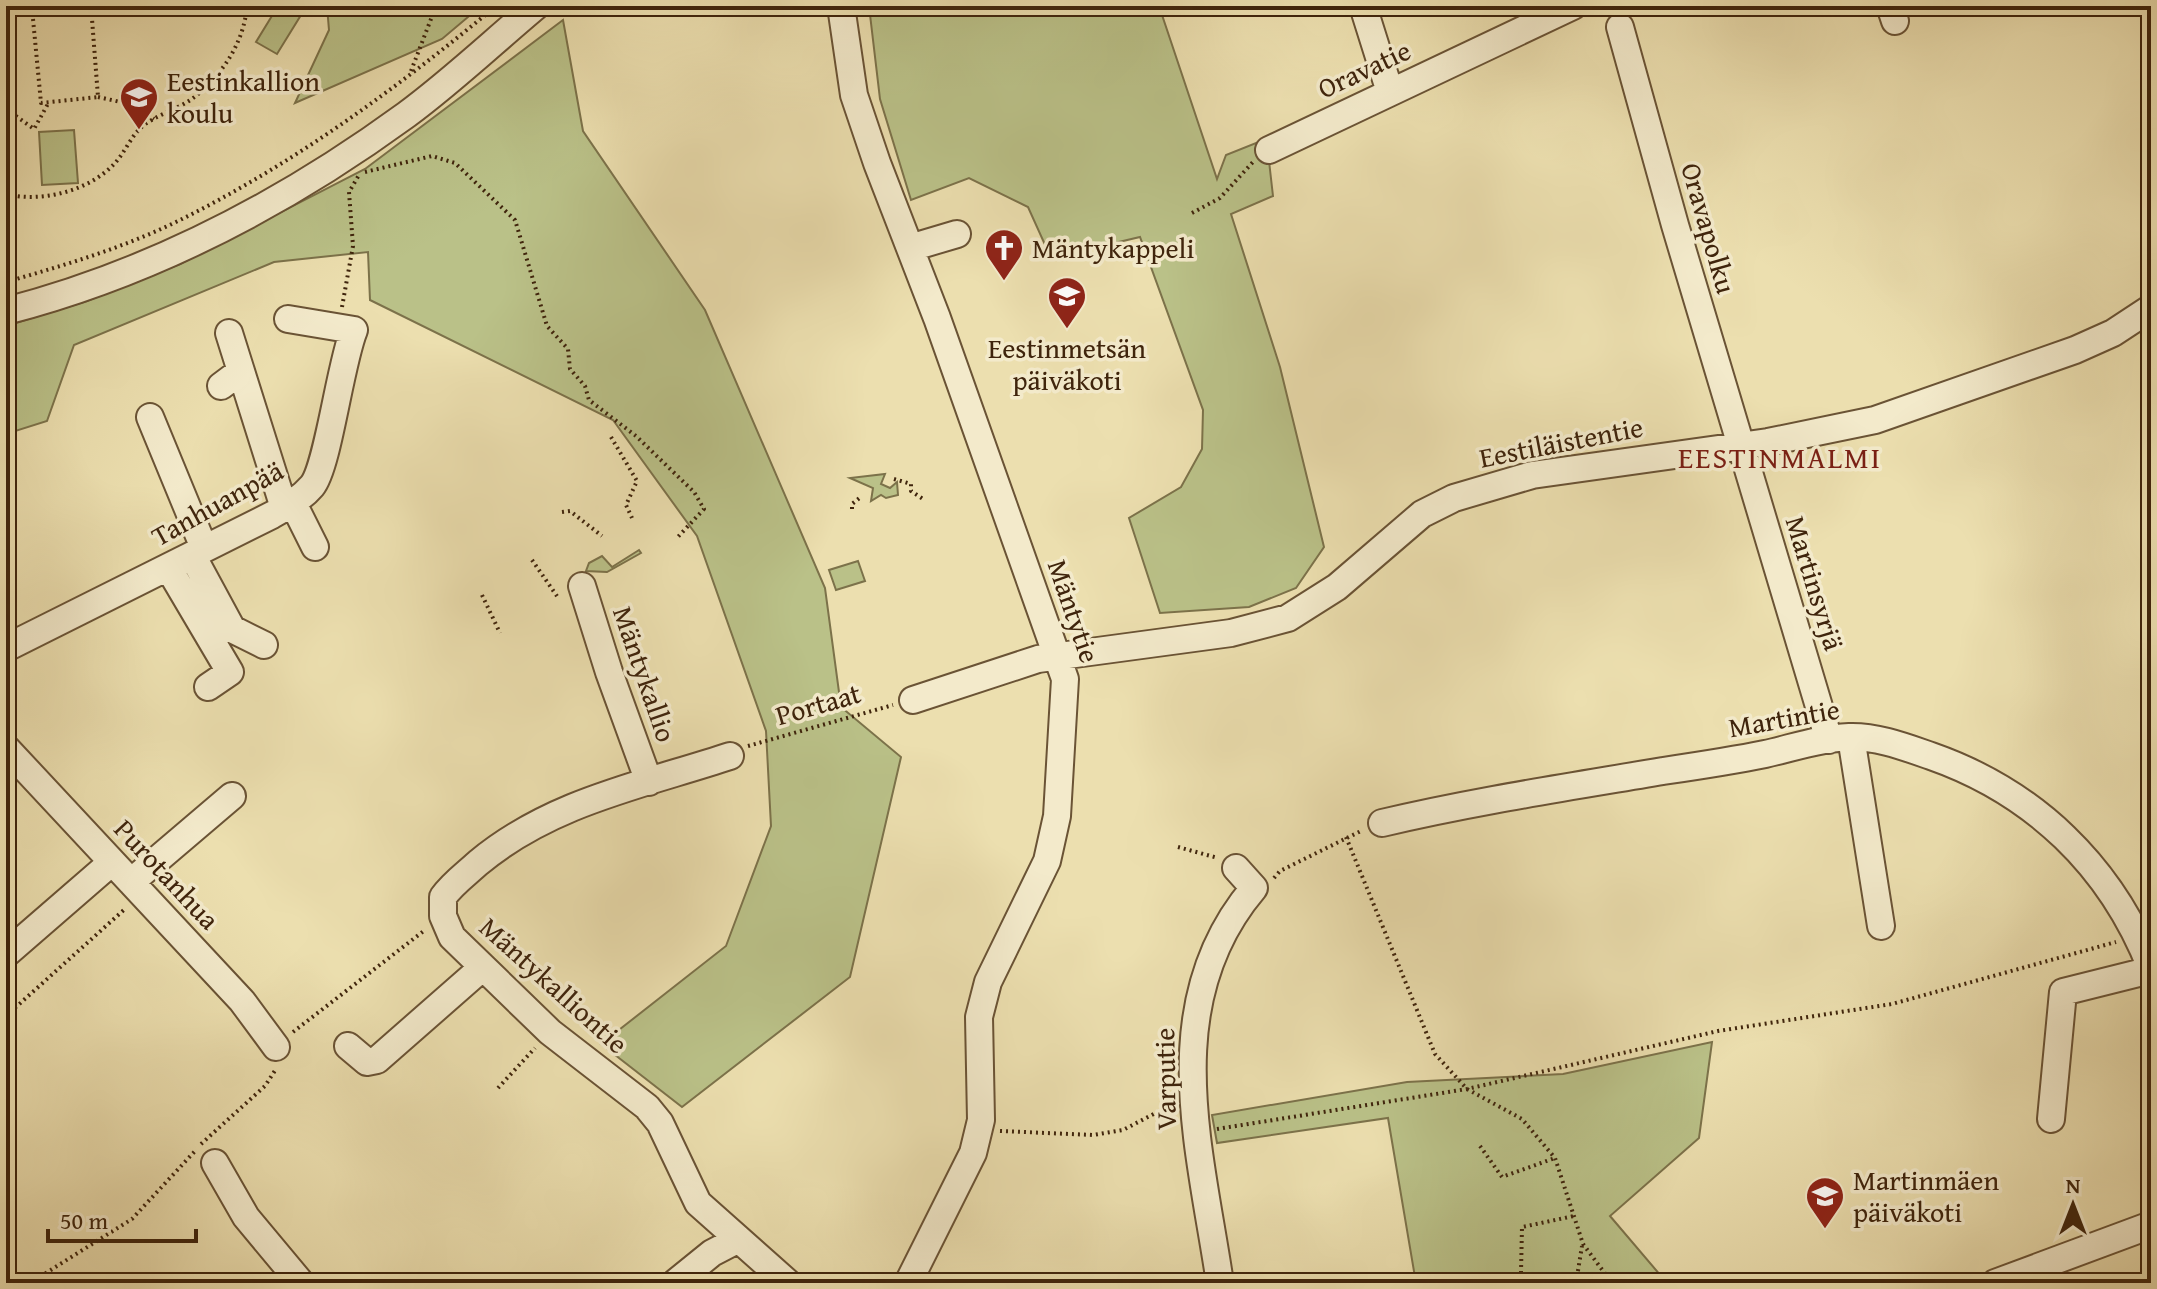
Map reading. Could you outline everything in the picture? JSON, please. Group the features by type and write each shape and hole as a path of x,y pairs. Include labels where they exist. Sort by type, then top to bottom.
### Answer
{"street":[{"path":"6,311 123,275 200,242 275,202 408,113 536,6"},
{"name":"Mäntytie","path":"841,6 854,95 1065,679 1062,772 1047,861 988,982 981,1009 981,1120 973,1153 908,1283"},
{"path":"1363,6 1390,92"},
{"name":"Oravatie","path":"1269,150 1573,6"},
{"name":"Oravapolku","path":"1620,27 1739,445"},
{"path":"910,248 957,234"},
{"name":"Eestiläistentie","path":"913,700 1011,666 1058,655 1231,633 1288,618 1337,587 1422,514 1478,490 1532,475 1739,445 1875,420 2075,350 2113,333 2151,308"},
{"path":"312,314 354,330"},
{"name":"Tanhuanpää","path":"6,648 283,509 314,484 344,354 354,330"},
{"path":"229,333 231,379 283,509"},
{"path":"150,417 198,551 232,629 264,645"},
{"name":"Martinsyrjä","path":"1739,445 1840,738 1881,926"},
{"path":"259,487 283,509 315,547"},
{"path":"168,567 230,672 208,687"},
{"name":"Mäntykallio","path":"571,592 609,672 649,782"},
{"name":"Martintie","path":"1382,823 1471,802 1761,755 1840,738 1898,745 1953,764 2031,806 2083,854 2135,932 2147,970"},
{"name":"Purotanhua","path":"6,748 253,1014 276,1047"},
{"name":"Mäntykalliontie","path":"738,751 573,805 518,832 446,892 443,916 452,937 550,1032 647,1107 660,1123 698,1203 788,1283"},
{"path":"137,889 232,796"},
{"path":"6,954 112,862"},
{"path":"1236,868 1254,888"},
{"name":"Varputie","path":"1220,1283 1196,1132 1193,1090 1196,1005 1228,918 1254,888"},
{"path":"348,1046 367,1062 377,1060 483,967"},
{"path":"2051,1119 2063,992 2147,970"},
{"path":"215,1163 246,1217 301,1283"},
{"path":"1995,1283 2151,1225"},
{"path":"675,1283 712,1253 737,1240"}],"path":[{"path":"91,6 98,97"},
{"path":"6,194 23,198 92,183 114,164 142,126 197,96 233,54 244,33 247,6"},
{"path":"410,74 436,6"},
{"path":"6,282 119,247 176,222 239,188 410,74 496,6"},
{"path":"33,19 41,103 98,97 134,105 154,119"},
{"path":"6,109 34,129 49,102"},
{"path":"1192,213 1220,198 1269,150"},
{"path":"354,330 341,310 353,246 349,192 358,171 432,156 455,163 515,220 547,326 568,349 570,369 585,386 589,400 636,436 694,492 704,509 676,539"},
{"path":"611,437 637,481 626,505 632,518"},
{"path":"894,479 911,484 911,491 923,499"},
{"path":"852,509 852,504 862,496"},
{"path":"562,512 570,511 602,536"},
{"path":"532,560 571,592"},
{"path":"482,595 500,633"},
{"name":"Portaat","path":"738,751 913,700"},
{"path":"1254,888 1259,895 1280,871 1346,837 1382,823"},
{"path":"1346,837 1435,1054 1467,1089 1522,1119 1555,1158 1583,1244 1612,1283"},
{"path":"1178,847 1213,856 1236,868"},
{"path":"6,1016 115,916 137,889"},
{"path":"6,1274 29,1283 132,1219 196,1150 265,1086 276,1071 276,1047 303,1022 443,916"},
{"path":"1196,1132 1467,1089 1718,1031 1892,1004 2117,942 2135,932"},
{"path":"2147,970 2151,1029"},
{"path":"498,1088 542,1041"},
{"path":"990,1125 1002,1133 1093,1135 1123,1130 1145,1117 1164,1111 1180,1096 1193,1090"},
{"path":"1480,1146 1502,1177 1555,1158"},
{"path":"1528,1283 1521,1272 1522,1227 1574,1216"},
{"path":"1576,1283 1583,1244"}],"green space":[{"path":"278,6 286,6 301,15 277,54 256,42"},
{"path":"327,6 481,6 442,39 295,103 329,30"},
{"path":"869,6 1159,6 1217,179 1226,155 1261,141 1269,161 1273,196 1231,214 1280,367 1324,547 1296,588 1249,607 1160,613 1129,518 1181,487 1202,449 1203,410 1140,237 1051,258 1028,207 969,178 911,200 880,99"},
{"path":"563,20 583,131 705,310 825,588 841,707 901,757 850,977 682,1107 601,1044 726,946 771,826 766,731 697,536 613,420 370,300 368,252 274,262 74,345 47,421 6,434 6,326 87,301 180,264 365,169"},
{"path":"74,130 78,183 42,185 39,132"},
{"path":"885,474 881,484 890,488 897,482 898,495 886,498 881,495 871,501 873,488 850,478"},
{"path":"639,550 641,553 607,572 586,571 589,563 602,556 612,567"},
{"path":"858,561 865,581 836,590 829,570"},
{"path":"1712,1042 1699,1138 1610,1216 1667,1283 1416,1283 1388,1118 1217,1143 1212,1115 1407,1082 1563,1074"}],"place":[{"name":"Eestinkallion koulu","path":"139,131"},
{"name":"Mäntykappeli","path":"1004,282"},
{"name":"Eestinmetsän päiväkoti","path":"1067,330"},
{"name":"Martinmäen päiväkoti","path":"1825,1230"}],"district":[{"name":"EESTINMALMI","path":"1780,458"}]}
